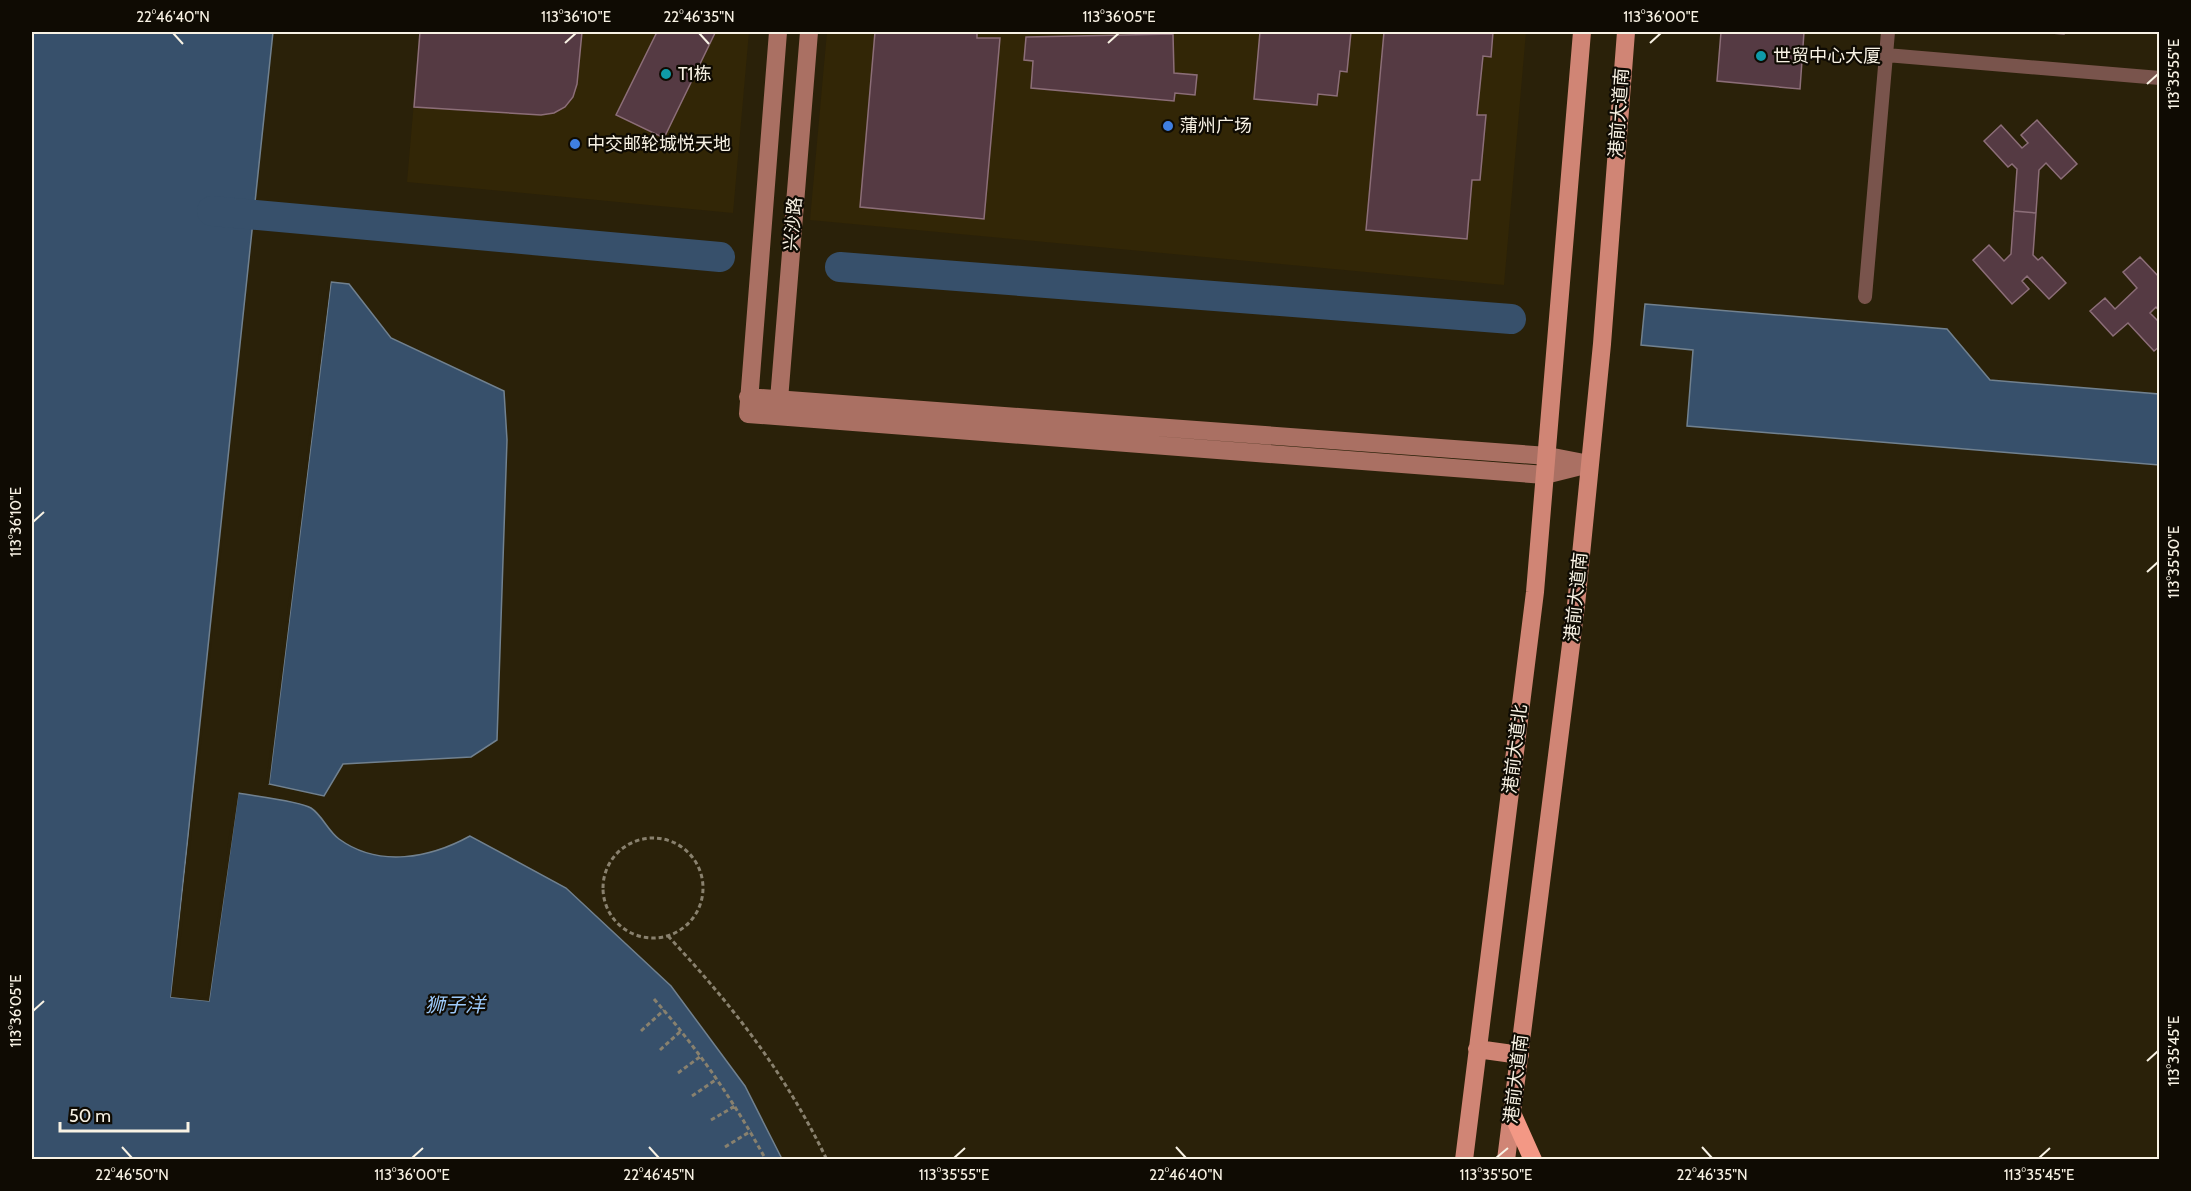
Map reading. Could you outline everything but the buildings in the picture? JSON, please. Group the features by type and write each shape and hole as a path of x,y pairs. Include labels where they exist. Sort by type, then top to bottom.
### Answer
{"highway":[{"path":"1512,1113 1533,1160"}],"main road":[{"name":"港前大道北","path":"1464,1160 1535,592 1582,32"},
{"name":"港前大道南","path":"1506,1160 1576,605 1602,344 1626,32"},
{"path":"1477,1049 1520,1055"}],"street":[{"name":"兴沙路","path":"778,32 748,406 778,408 809,32"},
{"path":"1865,297 1888,32"},
{"path":"1886,55 2160,78"},
{"path":"778,408 1548,456 1589,464"},
{"path":"778,408 1545,475 1589,464"}],"path":[{"path":"653,838 670,841 685,850 695,862 702,876 703,892 699,908 691,921 678,932 668,936 648,938 632,934 619,925 608,912 603,895 603,878 610,862 621,849 636,841 653,838"},
{"path":"668,936 718,989 775,1065 806,1116 827,1160"},
{"path":"654,999 701,1056 736,1106 765,1158 758,1160"},
{"path":"641,1031 664,1010"},
{"path":"660,1050 681,1031"},
{"path":"678,1073 701,1056"},
{"path":"692,1096 717,1079"},
{"path":"711,1120 736,1106"},
{"path":"725,1147 750,1131"}],"shaded area":[{"name":"中交邮轮城悦天地","path":"420,32 749,32 733,213 407,182"},
{"name":"蒲州广场","path":"827,32 1526,32 1504,285 810,220"}],"water":[{"name":"狮子洋","path":"32,32 273,32 171,997 209,1001 238,793 305,805 318,815 339,839 354,848 387,857 404,857 438,850 470,836 566,888 671,986 745,1086 782,1159 32,1159"},
{"path":"331,282 349,284 391,338 504,391 507,440 497,740 471,757 343,764 324,796 269,784"},
{"path":"1645,304 1947,329 1990,380 2159,394 2159,465 1687,426 1693,350 1641,345"}],"pier":[{"path":"331,279 269,784 266,783 328,282"},
{"path":"224,524 175,994 207,998 235,792 239,790 209,1001 171,997"}],"waterway":[{"path":"212,211 720,257"},
{"path":"840,267 1511,319"}],"place":[{"name":"世贸中心大厦","path":"1761,56"},
{"name":"T1栋","path":"666,74"},
{"name":"蒲州广场","path":"1168,126"},
{"name":"中交邮轮城悦天地","path":"575,144"}]}
